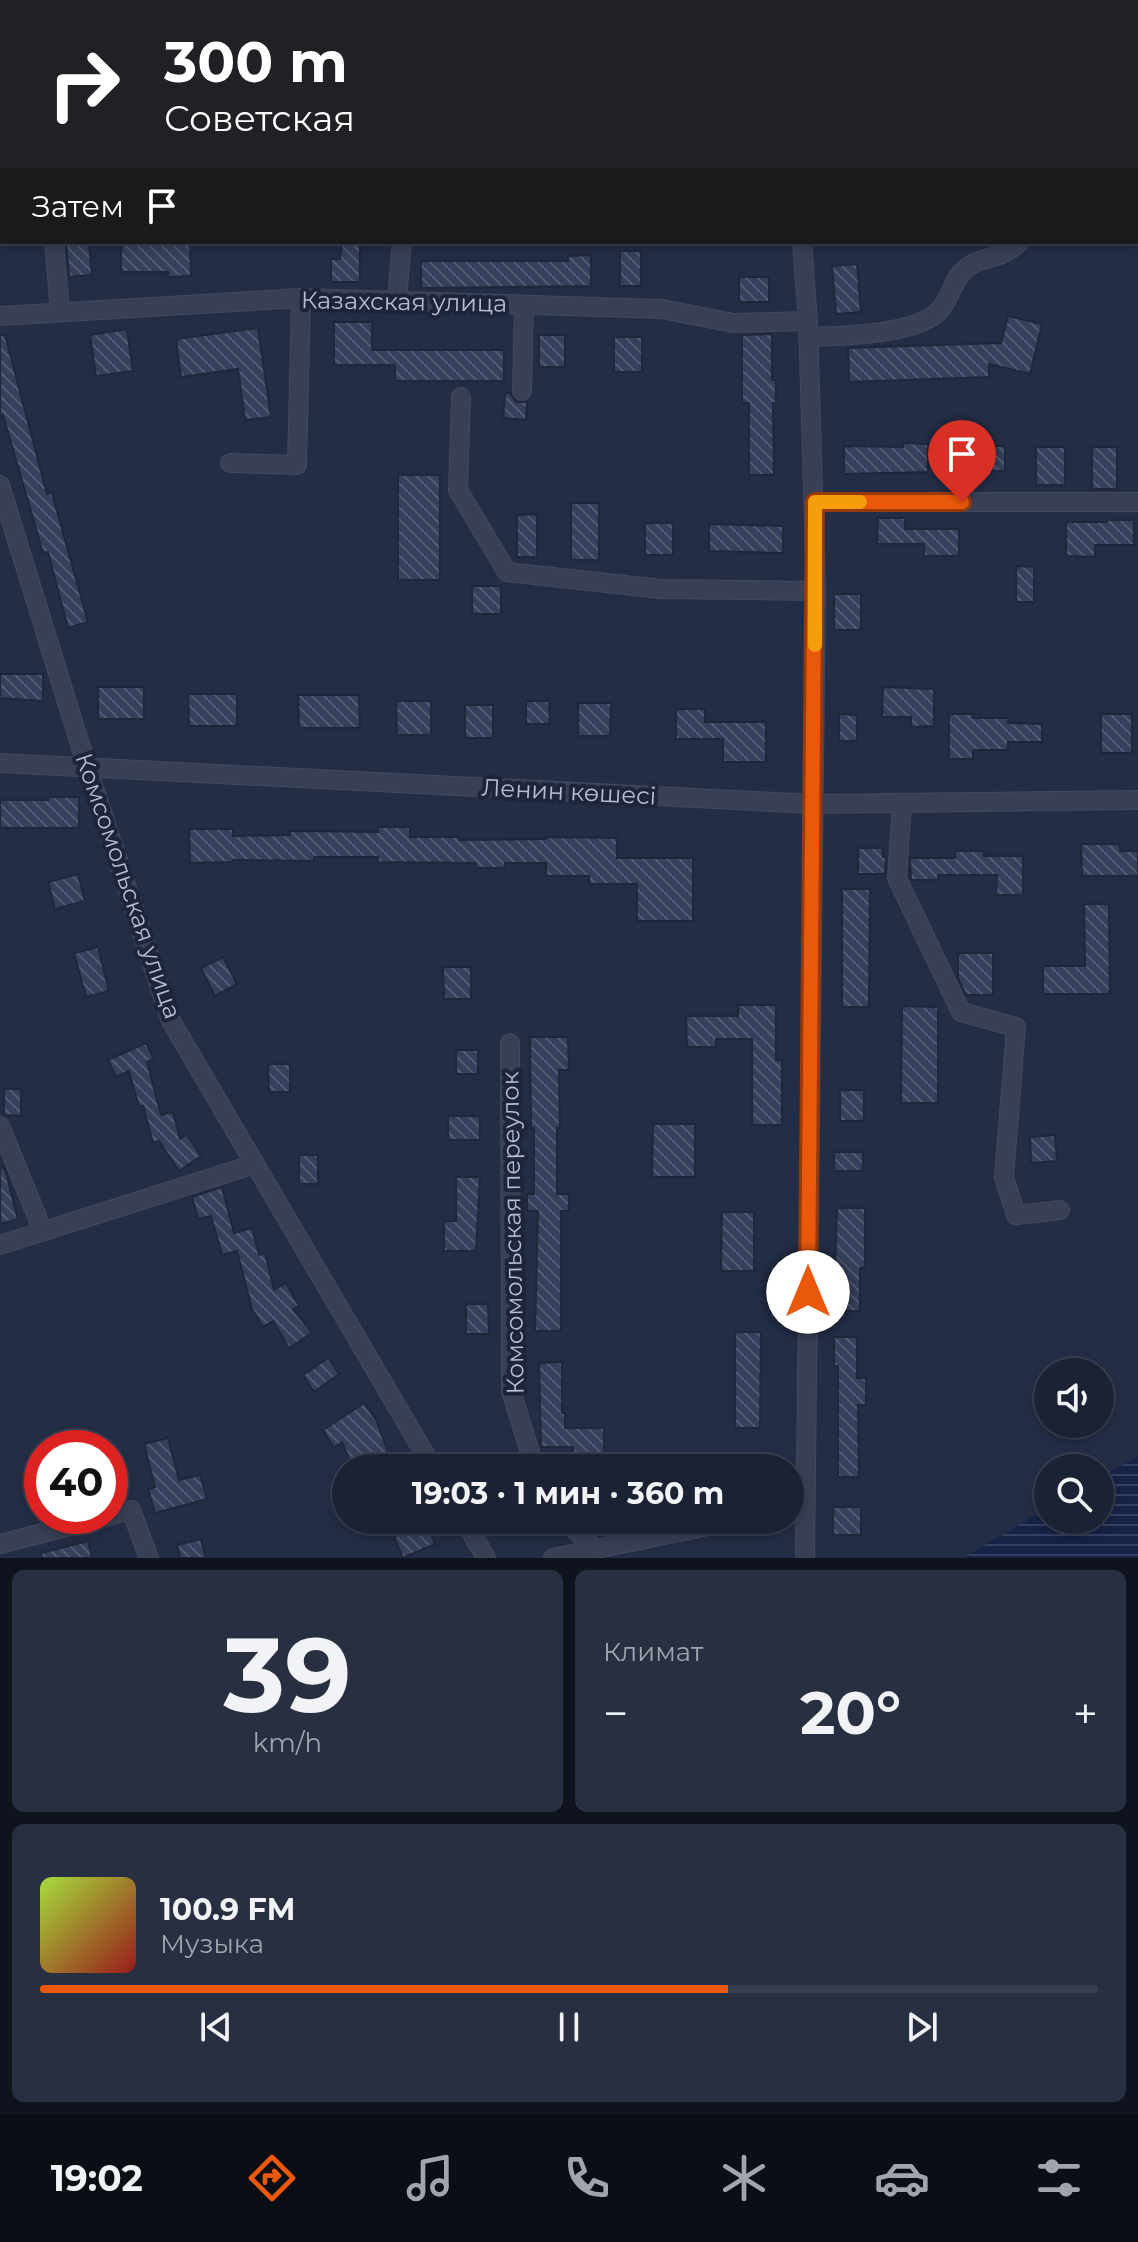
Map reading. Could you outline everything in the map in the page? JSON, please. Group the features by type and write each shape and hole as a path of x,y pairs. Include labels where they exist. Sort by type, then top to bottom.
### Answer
{"street":[{"path":"54,244 60,312"},
{"path":"397,301 402,244"},
{"path":"799,1454 816,591 815,502 802,244"},
{"name":"Казахская улица","path":"0,316 301,298 662,309 733,323 863,335 921,321 941,310 963,271 969,266 1006,254 1017,244"},
{"path":"230,463 297,465 301,298"},
{"path":"522,391 524,305"},
{"path":"461,397 458,490 507,572 661,589 816,591"},
{"name":"Комсомольская улица","path":"0,485 87,767 171,1021 425,1454"},
{"path":"815,502 1138,502"},
{"name":"Ленин көшесі","path":"0,763 814,804 1138,800"},
{"path":"902,803 897,878 961,1012 1016,1027 1004,1177 1016,1215 1060,1210"},
{"name":"Комсомольская переулок","path":"510,1043 511,1391 531,1454"},
{"path":"0,1126 43,1231"},
{"path":"0,1245 255,1164"},
{"path":"128,1511 131,1510 149,1558"},
{"path":"0,1544 39,1534"},
{"path":"472,1534 486,1558"},
{"path":"579,1534 595,1549"},
{"path":"553,1558 668,1534"},
{"path":"802,1534 805,1558"}],"water":[{"path":"1138,1456 1138,1558 963,1558 1034,1516 1034,1534 1114,1534 1114,1470"}],"building":[{"path":"66,244 89,244 92,275 69,277"},
{"path":"121,244 190,244 191,276 168,277 168,272 121,272"},
{"path":"342,244 360,244 360,282 331,282 331,259 340,259"},
{"path":"620,251 641,251 641,286 620,286"},
{"path":"591,255 591,286 421,288 421,261 568,261 568,256"},
{"path":"857,264 861,312 836,314 832,266"},
{"path":"739,277 769,277 769,302 739,302"},
{"path":"1008,316 1042,324 1030,374 989,364 989,377 849,382 848,348 1001,343"},
{"path":"334,322 372,322 372,350 504,350 504,381 395,381 395,365 334,365"},
{"path":"258,328 271,417 245,420 238,369 181,377 176,339"},
{"path":"127,329 133,371 96,376 90,335"},
{"path":"772,334 772,380 776,380 776,403 773,403 774,475 749,475 749,403 742,403 742,335"},
{"path":"0,335 5,335 47,494 52,493 88,622 68,628 48,552 43,553 3,415 0,416"},
{"path":"539,335 565,335 565,367 539,367"},
{"path":"614,337 642,337 642,372 614,372"},
{"path":"505,393 510,393 516,402 527,402 526,420 503,418"},
{"path":"903,443 928,444 928,472 844,474 844,446 903,447"},
{"path":"981,446 1005,446 1005,471 981,471"},
{"path":"1036,447 1065,447 1065,485 1036,485"},
{"path":"1092,447 1117,447 1117,489 1092,489"},
{"path":"398,475 440,475 440,580 398,580"},
{"path":"571,503 599,503 599,560 571,560"},
{"path":"537,514 537,557 517,557 517,515"},
{"path":"878,518 905,518 905,529 959,529 959,556 924,556 924,544 877,544"},
{"path":"1134,520 1134,545 1095,545 1095,557 1066,556 1066,522"},
{"path":"645,523 673,523 673,555 645,555"},
{"path":"709,524 783,526 783,553 709,551"},
{"path":"1016,566 1034,567 1034,602 1016,602"},
{"path":"472,586 501,586 501,614 472,614"},
{"path":"834,594 861,594 861,630 834,630"},
{"path":"0,674 43,674 43,701 0,698"},
{"path":"98,687 144,687 144,719 98,719"},
{"path":"883,687 934,689 934,726 911,727 911,717 882,717"},
{"path":"188,694 237,694 237,726 189,726"},
{"path":"298,695 359,695 360,728 299,728"},
{"path":"396,701 431,701 431,735 397,735"},
{"path":"526,701 549,701 550,724 526,724"},
{"path":"578,703 611,703 610,736 578,736"},
{"path":"465,705 493,705 493,738 465,738"},
{"path":"676,709 705,709 705,722 766,722 766,762 723,762 723,739 676,739"},
{"path":"839,714 857,715 857,741 839,741"},
{"path":"949,714 1008,718 1008,723 1042,724 1042,742 1008,742 1008,750 973,750 973,759 949,759"},
{"path":"1101,714 1132,714 1132,753 1101,753"},
{"path":"48,797 79,797 79,828 0,828 0,800 48,800"},
{"path":"378,827 410,827 410,837 459,837 459,840 617,838 617,858 693,858 693,921 637,921 637,884 589,884 589,876 546,876 546,863 505,863 505,868 476,868 476,863 378,862 378,857 314,857 314,861 190,863 189,829 233,829 233,836 290,835 290,831 378,832"},
{"path":"1081,844 1120,844 1120,851 1138,851 1138,876 1082,876"},
{"path":"858,848 883,848 885,874 858,874"},
{"path":"955,851 984,851 984,856 1023,856 1023,895 996,895 997,875 938,875 938,880 911,880 910,858 955,858"},
{"path":"78,874 85,901 55,909 48,882"},
{"path":"842,889 870,889 869,1007 842,1007"},
{"path":"1084,904 1109,904 1110,994 1043,994 1043,966 1085,966"},
{"path":"98,947 109,991 86,997 74,953"},
{"path":"958,953 993,953 993,995 966,995 958,978"},
{"path":"223,957 237,984 215,996 201,968"},
{"path":"443,967 471,967 471,999 444,999"},
{"path":"738,1005 776,1005 776,1060 782,1060 782,1125 752,1125 752,1039 716,1039 716,1047 687,1047 686,1016 738,1016"},
{"path":"902,1006 938,1007 938,1103 901,1103"},
{"path":"530,1037 568,1037 569,1070 559,1070 560,1128 557,1128 557,1194 569,1194 569,1211 561,1211 561,1331 535,1331 538,1211 527,1211 527,1194 534,1194"},
{"path":"146,1043 154,1059 147,1062 161,1115 173,1112 180,1139 187,1135 201,1156 179,1171 159,1141 153,1143 129,1071 116,1077 108,1060"},
{"path":"456,1050 478,1050 478,1074 456,1074"},
{"path":"268,1064 290,1064 290,1092 269,1092"},
{"path":"4,1089 21,1089 21,1116 4,1115"},
{"path":"840,1090 864,1090 864,1121 840,1121"},
{"path":"448,1116 480,1116 480,1140 448,1140"},
{"path":"653,1124 695,1124 695,1177 652,1177"},
{"path":"1055,1135 1057,1161 1031,1163 1030,1137"},
{"path":"834,1152 863,1152 863,1171 834,1171"},
{"path":"299,1155 318,1155 318,1184 299,1184"},
{"path":"0,1168 4,1168 6,1173 18,1219 0,1224"},
{"path":"456,1177 480,1177 476,1251 444,1251 444,1221 456,1221"},
{"path":"222,1187 234,1233 252,1228 259,1255 265,1253 274,1290 286,1283 299,1306 293,1309 312,1333 289,1348 273,1321 263,1327 252,1309 237,1251 222,1255 211,1216 198,1219 192,1197"},
{"path":"837,1208 865,1208 865,1268 860,1268 860,1311 841,1311 841,1268 835,1268"},
{"path":"722,1212 754,1212 754,1271 721,1271"},
{"path":"466,1304 488,1304 489,1334 466,1334"},
{"path":"735,1332 761,1332 760,1428 735,1428"},
{"path":"834,1337 857,1337 857,1378 866,1378 866,1405 858,1405 859,1477 838,1477 838,1366 834,1366"},
{"path":"328,1358 339,1374 314,1392 303,1375"},
{"path":"562,1362 565,1428 604,1428 604,1454 573,1454 573,1447 541,1447 539,1363"},
{"path":"364,1403 376,1420 389,1454 347,1454 342,1442 334,1448 323,1430"},
{"path":"168,1438 179,1480 200,1475 207,1499 155,1513 148,1489 155,1487 144,1444"},
{"path":"833,1507 861,1507 861,1535 833,1535"},
{"path":"401,1534 431,1534 435,1544 403,1558 394,1537"},
{"path":"201,1539 206,1558 180,1558 177,1545"},
{"path":"88,1541 92,1558 42,1558 41,1553"}],"slow traffic":[{"path":"815,645 815,502 860,502"}],"route":[{"path":"808,1292 815,502 962,502"}]}
